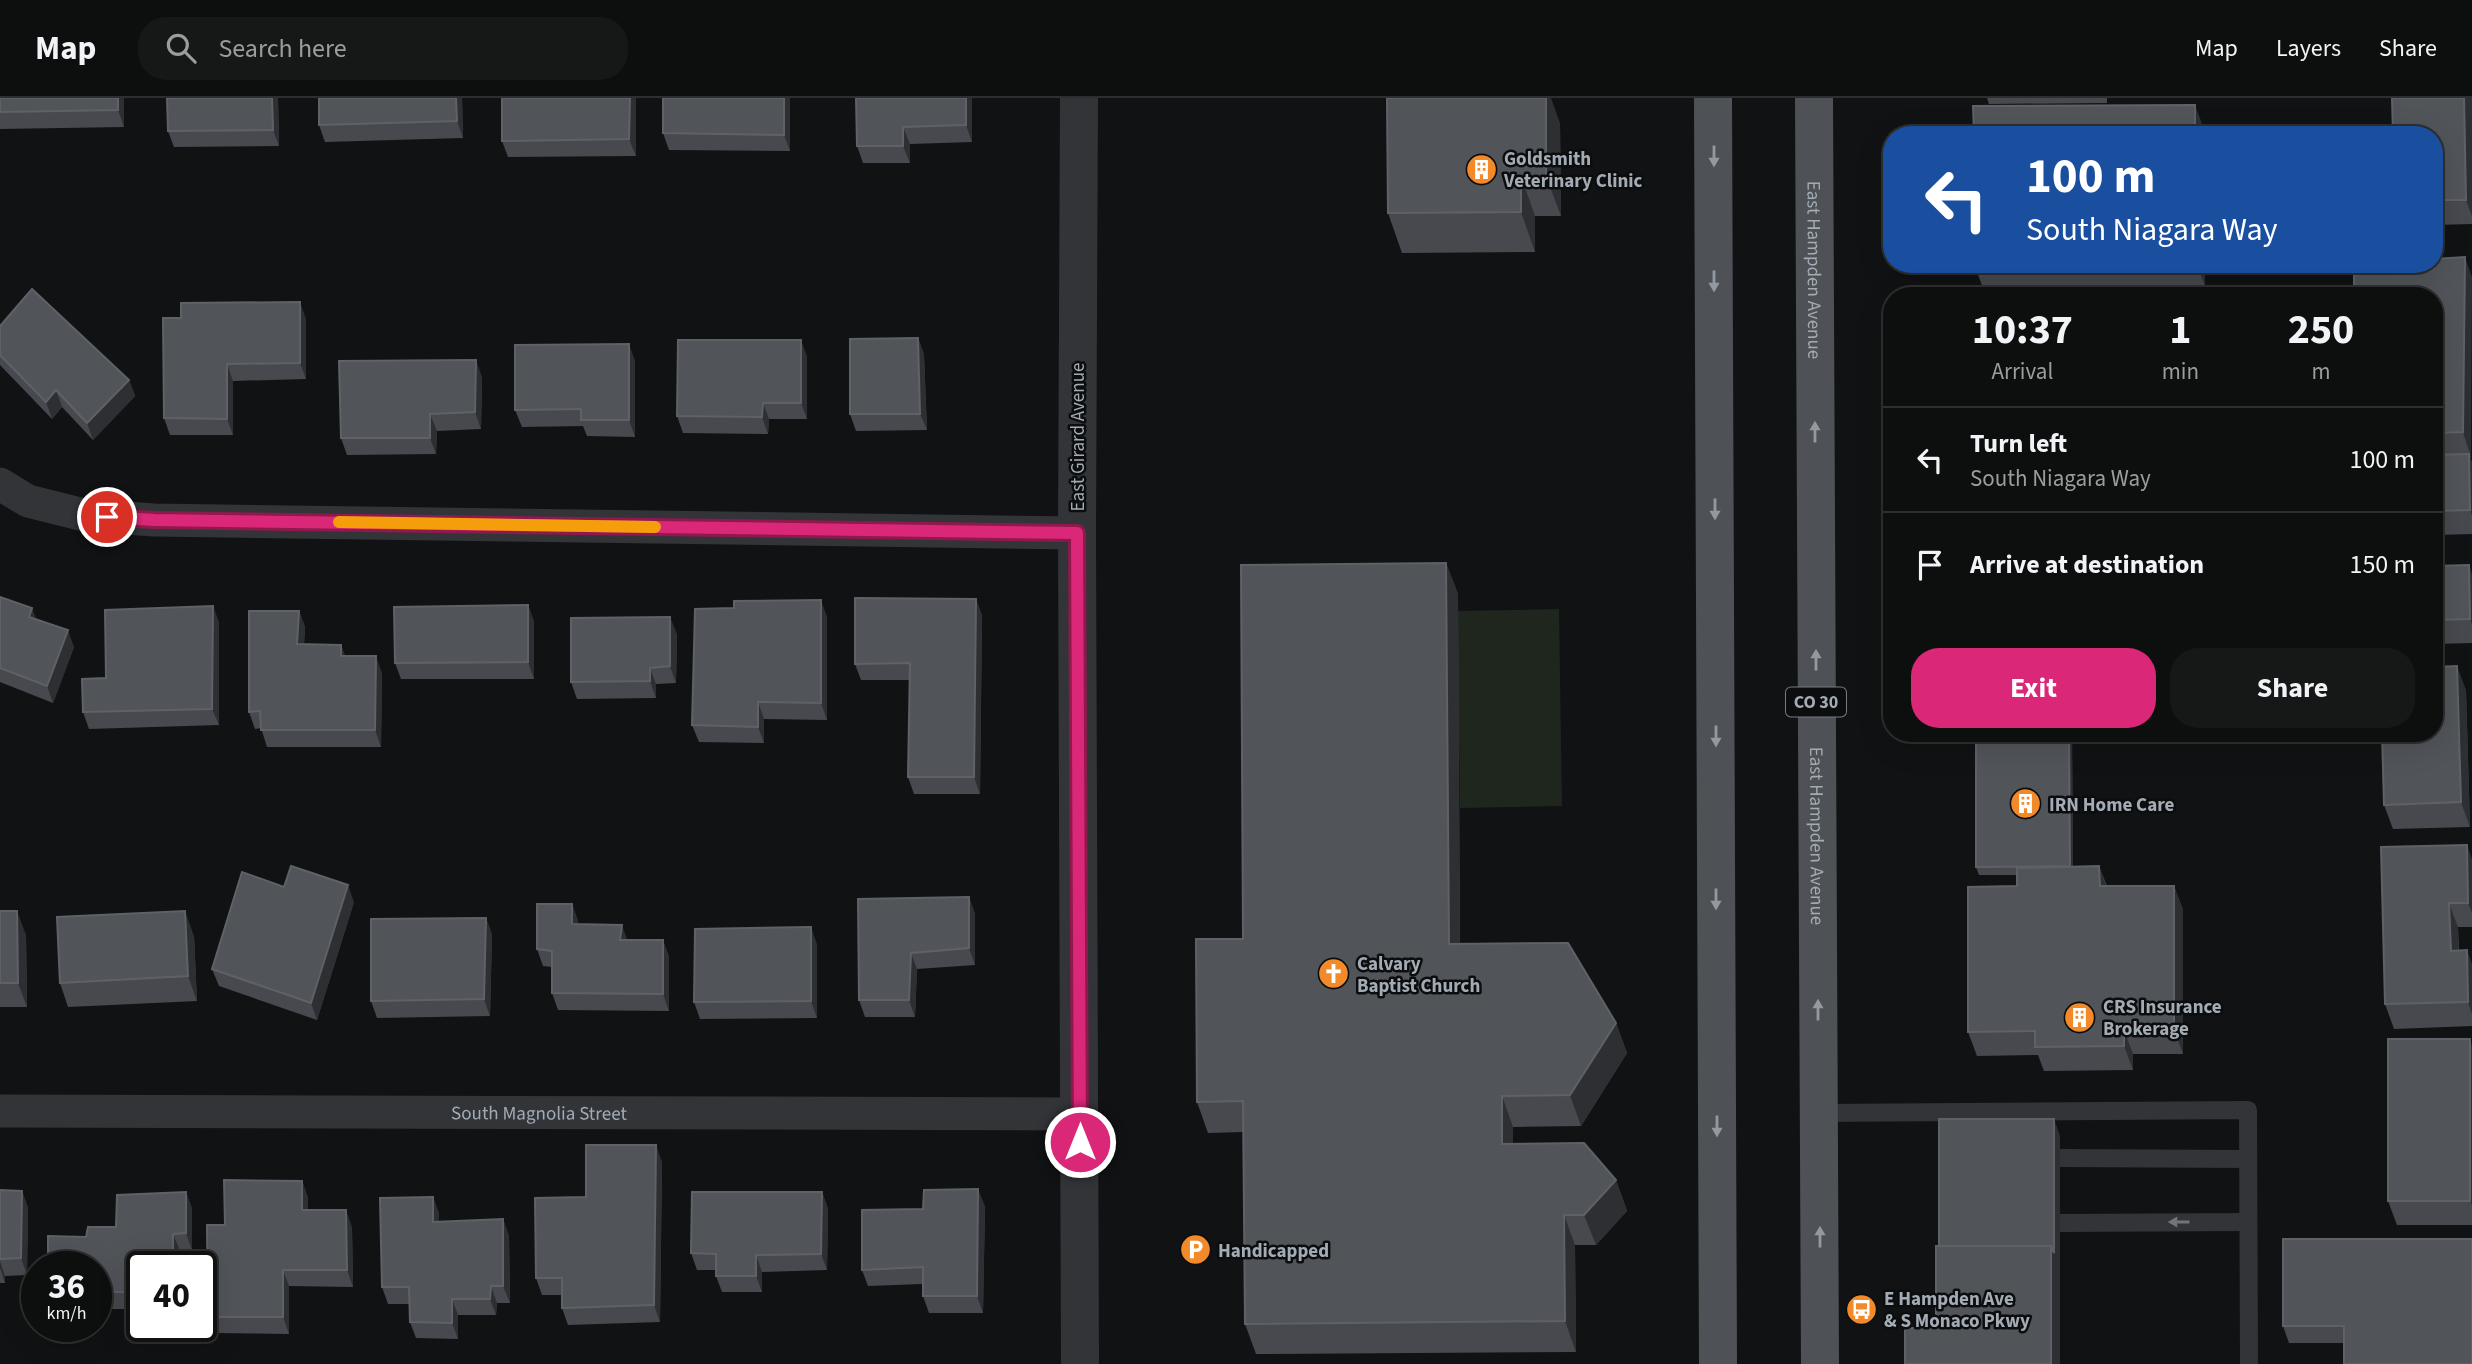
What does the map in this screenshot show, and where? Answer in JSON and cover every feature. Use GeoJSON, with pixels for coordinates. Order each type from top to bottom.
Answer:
{"type":"FeatureCollection","features":[{"type":"Feature","properties":{"kind":"main road"},"geometry":{"type":"LineString","coordinates":[[1713,98],[1718,1364]]}},
{"type":"Feature","properties":{"kind":"main road","name":"East Hampden Avenue"},"geometry":{"type":"LineString","coordinates":[[1814,98],[1820,1364]]}},
{"type":"Feature","properties":{"kind":"street","name":"East Girard Avenue"},"geometry":{"type":"LineString","coordinates":[[1079,98],[1077,533],[1080,1364]]}},
{"type":"Feature","properties":{"kind":"street"},"geometry":{"type":"LineString","coordinates":[[0,484],[28,501],[84,515],[154,520],[1077,533]]}},
{"type":"Feature","properties":{"kind":"street","name":"South Magnolia Street"},"geometry":{"type":"LineString","coordinates":[[0,1111],[1079,1114]]}},
{"type":"Feature","properties":{"kind":"lane"},"geometry":{"type":"LineString","coordinates":[[1819,1113],[2020,1118],[2248,1110],[2249,1364]]}},
{"type":"Feature","properties":{"kind":"lane"},"geometry":{"type":"LineString","coordinates":[[2060,1158],[2248,1159]]}},
{"type":"Feature","properties":{"kind":"lane"},"geometry":{"type":"LineString","coordinates":[[2060,1223],[2248,1222]]}},
{"type":"Feature","properties":{"kind":"shaded area"},"geometry":{"type":"Polygon","coordinates":[[[1559,609],[1562,806],[1460,808],[1457,611],[1559,609]]]}},
{"type":"Feature","properties":{"kind":"building"},"geometry":{"type":"Polygon","coordinates":[[[0,98],[118,98],[118,110],[0,112],[0,98]]]}},
{"type":"Feature","properties":{"kind":"building"},"geometry":{"type":"Polygon","coordinates":[[[167,98],[272,98],[273,130],[168,131],[167,98]]]}},
{"type":"Feature","properties":{"kind":"building"},"geometry":{"type":"Polygon","coordinates":[[[319,98],[456,98],[457,121],[319,125],[319,98]]]}},
{"type":"Feature","properties":{"kind":"building"},"geometry":{"type":"Polygon","coordinates":[[[502,98],[630,98],[629,139],[502,141],[502,98]]]}},
{"type":"Feature","properties":{"kind":"building"},"geometry":{"type":"Polygon","coordinates":[[[663,98],[784,98],[784,135],[663,133],[663,98]]]}},
{"type":"Feature","properties":{"kind":"building"},"geometry":{"type":"Polygon","coordinates":[[[856,98],[966,98],[966,125],[903,127],[903,146],[857,146],[856,98]]]}},
{"type":"Feature","properties":{"kind":"building","name":"Goldsmith Veterinary Clinic"},"geometry":{"type":"Polygon","coordinates":[[[1387,98],[1546,98],[1546,176],[1521,176],[1521,212],[1388,213],[1387,98]]]}},
{"type":"Feature","properties":{"kind":"building"},"geometry":{"type":"Polygon","coordinates":[[[2392,98],[2464,98],[2466,200],[2443,200],[2443,126],[2393,126],[2392,98]]]}},
{"type":"Feature","properties":{"kind":"building"},"geometry":{"type":"Polygon","coordinates":[[[2195,105],[2195,126],[1974,126],[1973,106],[2195,105]]]}},
{"type":"Feature","properties":{"kind":"building"},"geometry":{"type":"Polygon","coordinates":[[[2465,257],[2463,432],[2443,433],[2443,287],[2354,287],[2354,273],[2443,273],[2443,258],[2465,257]]]}},
{"type":"Feature","properties":{"kind":"building"},"geometry":{"type":"Polygon","coordinates":[[[32,289],[129,380],[87,423],[56,390],[46,402],[0,355],[0,326],[32,289]]]}},
{"type":"Feature","properties":{"kind":"building"},"geometry":{"type":"Polygon","coordinates":[[[300,302],[300,363],[227,364],[227,419],[164,418],[163,318],[181,318],[181,303],[300,302]]]}},
{"type":"Feature","properties":{"kind":"building"},"geometry":{"type":"Polygon","coordinates":[[[918,338],[920,414],[850,414],[850,339],[918,338]]]}},
{"type":"Feature","properties":{"kind":"building"},"geometry":{"type":"Polygon","coordinates":[[[678,340],[801,340],[801,403],[763,403],[762,417],[677,416],[678,340]]]}},
{"type":"Feature","properties":{"kind":"building"},"geometry":{"type":"Polygon","coordinates":[[[629,344],[629,420],[581,420],[581,409],[515,410],[515,345],[629,344]]]}},
{"type":"Feature","properties":{"kind":"building"},"geometry":{"type":"Polygon","coordinates":[[[476,360],[475,412],[430,414],[430,438],[341,438],[339,361],[476,360]]]}},
{"type":"Feature","properties":{"kind":"building"},"geometry":{"type":"Polygon","coordinates":[[[2469,454],[2470,510],[2443,511],[2443,455],[2469,454]]]}},
{"type":"Feature","properties":{"kind":"building","name":"Calvary Baptist Church"},"geometry":{"type":"Polygon","coordinates":[[[1446,563],[1449,944],[1568,943],[1616,1023],[1570,1095],[1502,1096],[1502,1144],[1584,1143],[1616,1180],[1584,1215],[1564,1215],[1565,1321],[1245,1324],[1243,1101],[1197,1102],[1196,939],[1243,939],[1241,565],[1446,563]]]}},
{"type":"Feature","properties":{"kind":"building"},"geometry":{"type":"Polygon","coordinates":[[[2469,565],[2470,619],[2443,620],[2443,566],[2469,565]]]}},
{"type":"Feature","properties":{"kind":"building"},"geometry":{"type":"Polygon","coordinates":[[[0,597],[32,608],[29,617],[68,630],[47,686],[0,668],[0,597]]]}},
{"type":"Feature","properties":{"kind":"building"},"geometry":{"type":"Polygon","coordinates":[[[855,598],[976,599],[974,777],[908,777],[910,663],[855,664],[855,598]]]}},
{"type":"Feature","properties":{"kind":"building"},"geometry":{"type":"Polygon","coordinates":[[[821,600],[821,703],[758,702],[758,727],[692,725],[695,609],[734,608],[734,601],[821,600]]]}},
{"type":"Feature","properties":{"kind":"building"},"geometry":{"type":"Polygon","coordinates":[[[528,605],[528,662],[395,663],[394,607],[528,605]]]}},
{"type":"Feature","properties":{"kind":"building"},"geometry":{"type":"Polygon","coordinates":[[[213,606],[212,709],[83,712],[82,679],[106,678],[105,610],[213,606]]]}},
{"type":"Feature","properties":{"kind":"building"},"geometry":{"type":"Polygon","coordinates":[[[249,611],[299,611],[297,644],[341,645],[341,656],[376,656],[375,730],[261,730],[260,711],[249,712],[249,611]]]}},
{"type":"Feature","properties":{"kind":"building"},"geometry":{"type":"Polygon","coordinates":[[[670,617],[670,666],[650,668],[650,681],[571,682],[571,618],[670,617]]]}},
{"type":"Feature","properties":{"kind":"building"},"geometry":{"type":"Polygon","coordinates":[[[2457,666],[2461,802],[2384,805],[2382,742],[2443,742],[2443,667],[2457,666]]]}},
{"type":"Feature","properties":{"kind":"building","name":"IRN Home Care"},"geometry":{"type":"Polygon","coordinates":[[[1976,742],[2069,742],[2070,866],[1976,867],[1976,742]]]}},
{"type":"Feature","properties":{"kind":"building"},"geometry":{"type":"Polygon","coordinates":[[[2467,845],[2468,903],[2449,903],[2451,951],[2467,950],[2468,1002],[2385,1004],[2381,847],[2467,845]]]}},
{"type":"Feature","properties":{"kind":"building"},"geometry":{"type":"Polygon","coordinates":[[[291,866],[348,885],[311,1003],[212,969],[242,872],[284,887],[291,866]]]}},
{"type":"Feature","properties":{"kind":"building","name":"CRS Insurance Brokerage"},"geometry":{"type":"Polygon","coordinates":[[[2099,866],[2100,886],[2174,886],[2174,1030],[2124,1030],[2124,1046],[2035,1047],[2035,1031],[1968,1032],[1968,887],[2017,886],[2017,868],[2099,866]]]}},
{"type":"Feature","properties":{"kind":"building"},"geometry":{"type":"Polygon","coordinates":[[[969,897],[969,948],[911,953],[909,1000],[859,1000],[858,899],[969,897]]]}},
{"type":"Feature","properties":{"kind":"building"},"geometry":{"type":"Polygon","coordinates":[[[537,904],[572,904],[572,924],[622,925],[620,940],[663,940],[663,994],[552,993],[552,951],[537,949],[537,904]]]}},
{"type":"Feature","properties":{"kind":"building"},"geometry":{"type":"Polygon","coordinates":[[[0,911],[17,911],[18,983],[0,983],[0,911]]]}},
{"type":"Feature","properties":{"kind":"building"},"geometry":{"type":"Polygon","coordinates":[[[185,911],[188,976],[60,983],[57,917],[185,911]]]}},
{"type":"Feature","properties":{"kind":"building"},"geometry":{"type":"Polygon","coordinates":[[[486,918],[484,999],[371,1001],[371,919],[486,918]]]}},
{"type":"Feature","properties":{"kind":"building"},"geometry":{"type":"Polygon","coordinates":[[[811,927],[811,1001],[694,1002],[695,929],[811,927]]]}},
{"type":"Feature","properties":{"kind":"building"},"geometry":{"type":"Polygon","coordinates":[[[2388,1039],[2470,1039],[2470,1201],[2388,1201],[2388,1039]]]}},
{"type":"Feature","properties":{"kind":"building"},"geometry":{"type":"Polygon","coordinates":[[[1939,1119],[2054,1119],[2054,1253],[2051,1246],[1939,1246],[1939,1119]]]}},
{"type":"Feature","properties":{"kind":"building"},"geometry":{"type":"Polygon","coordinates":[[[586,1145],[656,1145],[654,1305],[562,1308],[562,1278],[536,1278],[535,1198],[586,1197],[586,1145]]]}},
{"type":"Feature","properties":{"kind":"building"},"geometry":{"type":"Polygon","coordinates":[[[224,1180],[302,1181],[302,1210],[346,1210],[347,1270],[283,1270],[283,1317],[217,1317],[217,1251],[207,1251],[207,1225],[225,1225],[224,1180]]]}},
{"type":"Feature","properties":{"kind":"building"},"geometry":{"type":"Polygon","coordinates":[[[978,1189],[977,1296],[923,1296],[923,1267],[862,1270],[862,1210],[923,1209],[924,1190],[978,1189]]]}},
{"type":"Feature","properties":{"kind":"building"},"geometry":{"type":"Polygon","coordinates":[[[0,1190],[22,1191],[21,1258],[0,1259],[0,1190]]]}},
{"type":"Feature","properties":{"kind":"building"},"geometry":{"type":"Polygon","coordinates":[[[186,1192],[186,1233],[173,1234],[173,1251],[126,1251],[126,1292],[112,1292],[112,1251],[48,1251],[48,1236],[86,1237],[88,1227],[116,1227],[117,1195],[186,1192]]]}},
{"type":"Feature","properties":{"kind":"building"},"geometry":{"type":"Polygon","coordinates":[[[692,1192],[822,1192],[821,1254],[756,1255],[756,1276],[716,1276],[716,1254],[691,1253],[692,1192]]]}},
{"type":"Feature","properties":{"kind":"building"},"geometry":{"type":"Polygon","coordinates":[[[433,1197],[433,1222],[503,1219],[503,1286],[491,1286],[490,1299],[452,1299],[452,1323],[410,1322],[409,1287],[382,1287],[380,1198],[433,1197]]]}},
{"type":"Feature","properties":{"kind":"building"},"geometry":{"type":"Polygon","coordinates":[[[2283,1239],[2472,1239],[2472,1364],[2344,1364],[2344,1326],[2283,1326],[2283,1239]]]}},
{"type":"Feature","properties":{"kind":"building"},"geometry":{"type":"Polygon","coordinates":[[[1936,1246],[2051,1246],[2051,1364],[1905,1364],[1905,1328],[1936,1328],[1936,1246]]]}},
{"type":"Feature","properties":{"kind":"slow traffic"},"geometry":{"type":"LineString","coordinates":[[339,522],[655,527]]}},
{"type":"Feature","properties":{"kind":"place","name":"Goldsmith Veterinary Clinic"},"geometry":{"type":"Point","coordinates":[1481,169]}},
{"type":"Feature","properties":{"kind":"place","name":"IRN Home Care"},"geometry":{"type":"Point","coordinates":[2026,804]}},
{"type":"Feature","properties":{"kind":"place","name":"Calvary Baptist Church"},"geometry":{"type":"Point","coordinates":[1334,974]}},
{"type":"Feature","properties":{"kind":"place","name":"CRS Insurance Brokerage"},"geometry":{"type":"Point","coordinates":[2080,1017]}},
{"type":"Feature","properties":{"kind":"place","name":"Handicapped"},"geometry":{"type":"Point","coordinates":[1195,1250]}},
{"type":"Feature","properties":{"kind":"place","name":"E Hampden Ave & S Monaco Pkwy"},"geometry":{"type":"Point","coordinates":[1861,1309]}},
{"type":"Feature","properties":{"kind":"route"},"geometry":{"type":"LineString","coordinates":[[107,517],[154,520],[1077,533],[1080,1142]]}}]}
